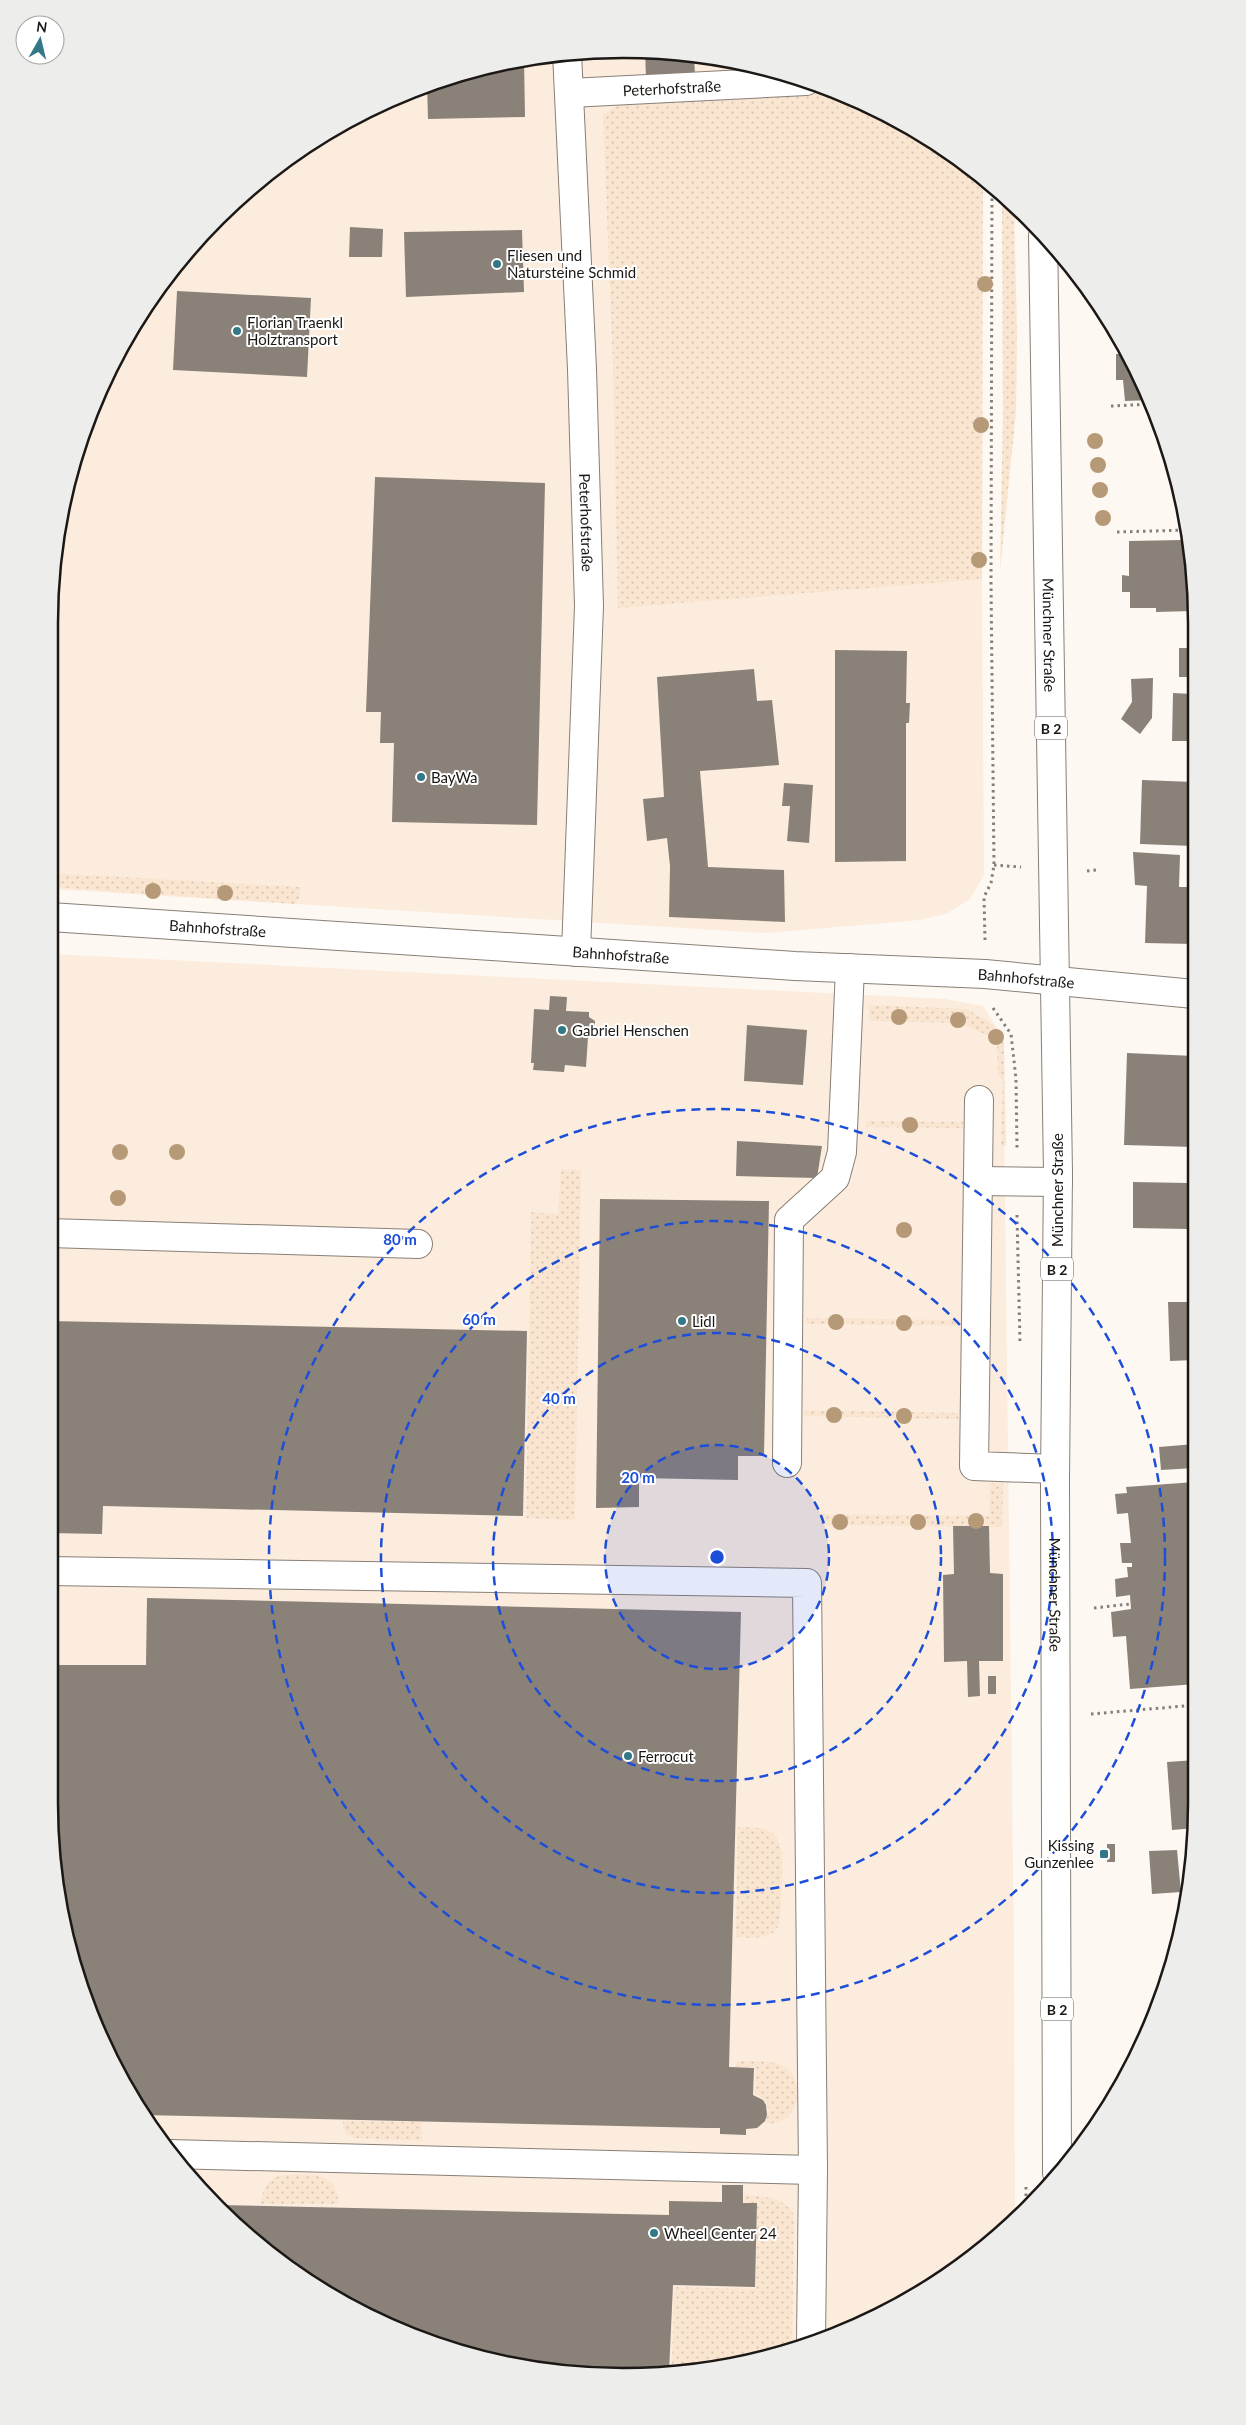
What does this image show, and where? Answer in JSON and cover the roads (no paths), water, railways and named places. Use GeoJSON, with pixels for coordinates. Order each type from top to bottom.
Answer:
{"type":"FeatureCollection","features":[{"type":"Feature","properties":{"kind":"street","name":"Peterhofstraße"},"geometry":{"type":"LineString","coordinates":[[568,60],[582,369],[589,606],[576,952]]}},
{"type":"Feature","properties":{"kind":"street","name":"Peterhofstraße"},"geometry":{"type":"LineString","coordinates":[[570,93],[786,82]]}},
{"type":"Feature","properties":{"kind":"street","name":"Münchner Straße"},"geometry":{"type":"LineString","coordinates":[[1044,246],[1058,1182],[1055,1469],[1058,2163]]}},
{"type":"Feature","properties":{"kind":"street","name":"Bahnhofstraße"},"geometry":{"type":"LineString","coordinates":[[58,918],[576,952],[985,974],[1188,993]]}},
{"type":"Feature","properties":{"kind":"street"},"geometry":{"type":"LineString","coordinates":[[786,1463],[789,1220],[835,1178],[842,1152],[850,968]]}},
{"type":"Feature","properties":{"kind":"street"},"geometry":{"type":"LineString","coordinates":[[979,1100],[974,1466],[1055,1469]]}},
{"type":"Feature","properties":{"kind":"street"},"geometry":{"type":"LineString","coordinates":[[978,1181],[1058,1182]]}},
{"type":"Feature","properties":{"kind":"street"},"geometry":{"type":"LineString","coordinates":[[58,1233],[418,1244]]}},
{"type":"Feature","properties":{"kind":"street"},"geometry":{"type":"LineString","coordinates":[[58,1571],[807,1582],[813,2170],[811,2335]]}},
{"type":"Feature","properties":{"kind":"street"},"geometry":{"type":"LineString","coordinates":[[181,2154],[813,2170]]}},
{"type":"Feature","properties":{"kind":"place","name":"Fliesen und Natursteine Schmid"},"geometry":{"type":"Point","coordinates":[497,264]}},
{"type":"Feature","properties":{"kind":"place","name":"Florian Traenkl Holztransport"},"geometry":{"type":"Point","coordinates":[237,331]}},
{"type":"Feature","properties":{"kind":"place","name":"BayWa"},"geometry":{"type":"Point","coordinates":[421,777]}},
{"type":"Feature","properties":{"kind":"place","name":"Gabriel Henschen"},"geometry":{"type":"Point","coordinates":[562,1030]}},
{"type":"Feature","properties":{"kind":"place","name":"Lidl"},"geometry":{"type":"Point","coordinates":[682,1321]}},
{"type":"Feature","properties":{"kind":"place","name":"Ferrocut"},"geometry":{"type":"Point","coordinates":[628,1756]}},
{"type":"Feature","properties":{"kind":"place","name":"Kissing Gunzenlee"},"geometry":{"type":"Point","coordinates":[1104,1854]}},
{"type":"Feature","properties":{"kind":"place","name":"Wheel Center 24"},"geometry":{"type":"Point","coordinates":[654,2233]}}]}
